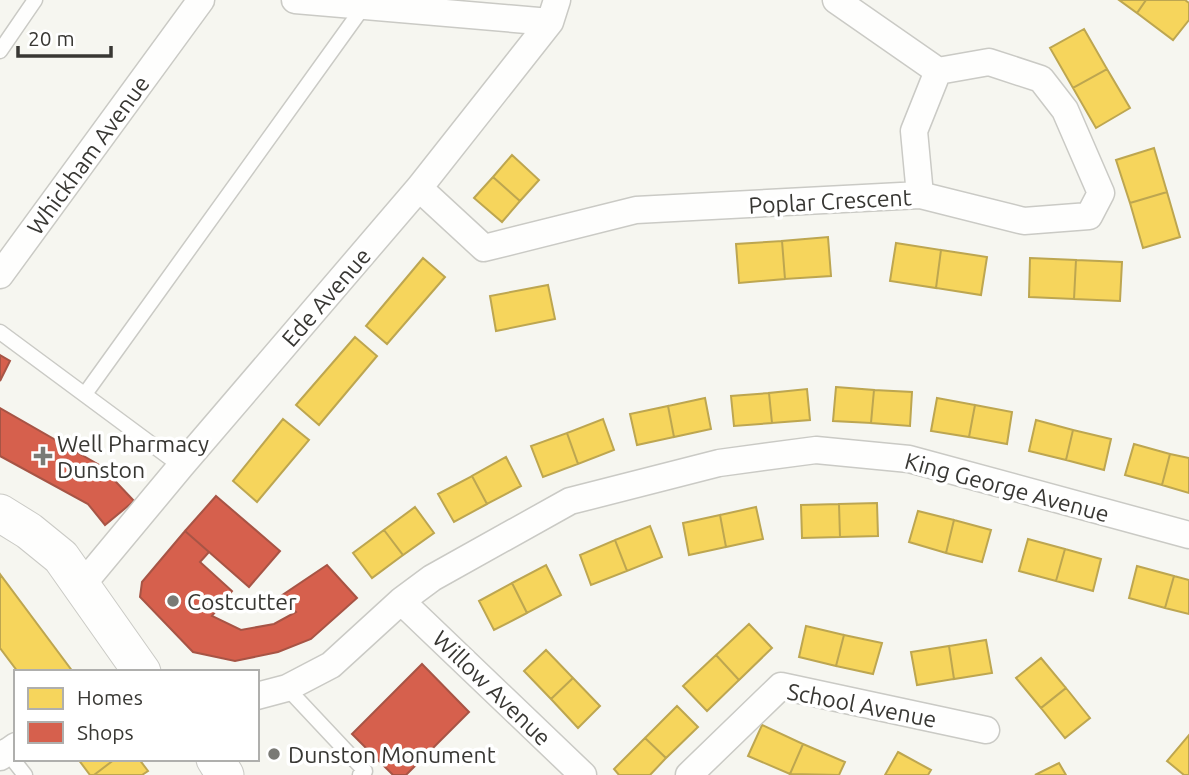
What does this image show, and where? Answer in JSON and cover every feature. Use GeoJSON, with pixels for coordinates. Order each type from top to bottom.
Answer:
{"type":"FeatureCollection","features":[{"type":"Feature","properties":{"kind":"street","name":"Whickham Avenue"},"geometry":{"type":"LineString","coordinates":[[0,275],[201,0]]}},
{"type":"Feature","properties":{"kind":"street"},"geometry":{"type":"LineString","coordinates":[[295,0],[364,6],[553,11]]}},
{"type":"Feature","properties":{"kind":"street"},"geometry":{"type":"LineString","coordinates":[[836,0],[938,71],[914,131],[920,195]]}},
{"type":"Feature","properties":{"kind":"street","name":"Ede Avenue"},"geometry":{"type":"LineString","coordinates":[[82,585],[419,188],[553,11]]}},
{"type":"Feature","properties":{"kind":"street","name":"Poplar Crescent"},"geometry":{"type":"LineString","coordinates":[[419,188],[484,248],[636,210],[920,195],[1024,221],[1089,216],[1101,193],[1065,110],[1041,79],[989,62],[938,71]]}},
{"type":"Feature","properties":{"kind":"street","name":"King George Avenue"},"geometry":{"type":"LineString","coordinates":[[259,695],[287,688],[331,665],[401,601],[432,578],[570,501],[719,463],[816,450],[909,459],[1189,535]]}},
{"type":"Feature","properties":{"kind":"street"},"geometry":{"type":"LineString","coordinates":[[0,513],[29,531],[61,557],[137,670]]}},
{"type":"Feature","properties":{"kind":"street","name":"Willow Avenue"},"geometry":{"type":"LineString","coordinates":[[401,601],[583,775]]}},
{"type":"Feature","properties":{"kind":"street","name":"School Avenue"},"geometry":{"type":"LineString","coordinates":[[689,775],[781,686],[986,730]]}},
{"type":"Feature","properties":{"kind":"lane"},"geometry":{"type":"LineString","coordinates":[[0,51],[35,0]]}},
{"type":"Feature","properties":{"kind":"lane"},"geometry":{"type":"LineString","coordinates":[[85,394],[364,6]]}},
{"type":"Feature","properties":{"kind":"lane"},"geometry":{"type":"LineString","coordinates":[[0,332],[181,466]]}},
{"type":"Feature","properties":{"kind":"lane"},"geometry":{"type":"LineString","coordinates":[[287,688],[365,771],[360,775]]}},
{"type":"Feature","properties":{"kind":"lane"},"geometry":{"type":"LineString","coordinates":[[14,761],[25,775]]}},
{"type":"Feature","properties":{"kind":"building: Homes"},"geometry":{"type":"Polygon","coordinates":[[[1119,0],[1146,0],[1137,13],[1119,0]]]}},
{"type":"Feature","properties":{"kind":"building: Homes"},"geometry":{"type":"Polygon","coordinates":[[[1146,0],[1185,0],[1189,3],[1189,20],[1173,40],[1137,13],[1146,0]]]}},
{"type":"Feature","properties":{"kind":"building: Homes"},"geometry":{"type":"Polygon","coordinates":[[[1084,29],[1107,69],[1073,88],[1050,48],[1084,29]]]}},
{"type":"Feature","properties":{"kind":"building: Homes"},"geometry":{"type":"Polygon","coordinates":[[[1107,69],[1130,108],[1096,128],[1073,88],[1107,69]]]}},
{"type":"Feature","properties":{"kind":"building: Homes"},"geometry":{"type":"Polygon","coordinates":[[[1154,148],[1167,192],[1130,203],[1116,160],[1154,148]]]}},
{"type":"Feature","properties":{"kind":"building: Homes"},"geometry":{"type":"Polygon","coordinates":[[[512,155],[539,180],[520,201],[493,177],[512,155]]]}},
{"type":"Feature","properties":{"kind":"building: Homes"},"geometry":{"type":"Polygon","coordinates":[[[493,177],[520,201],[502,222],[474,198],[493,177]]]}},
{"type":"Feature","properties":{"kind":"building: Homes"},"geometry":{"type":"Polygon","coordinates":[[[1167,192],[1180,237],[1143,248],[1130,203],[1167,192]]]}},
{"type":"Feature","properties":{"kind":"building: Homes"},"geometry":{"type":"Polygon","coordinates":[[[828,237],[831,276],[785,279],[782,241],[828,237]]]}},
{"type":"Feature","properties":{"kind":"building: Homes"},"geometry":{"type":"Polygon","coordinates":[[[782,241],[785,279],[739,283],[736,244],[782,241]]]}},
{"type":"Feature","properties":{"kind":"building: Homes"},"geometry":{"type":"Polygon","coordinates":[[[896,243],[941,250],[936,288],[890,281],[896,243]]]}},
{"type":"Feature","properties":{"kind":"building: Homes"},"geometry":{"type":"Polygon","coordinates":[[[941,250],[987,257],[981,295],[936,288],[941,250]]]}},
{"type":"Feature","properties":{"kind":"building: Homes"},"geometry":{"type":"Polygon","coordinates":[[[423,258],[445,277],[387,344],[366,326],[423,258]]]}},
{"type":"Feature","properties":{"kind":"building: Homes"},"geometry":{"type":"Polygon","coordinates":[[[1030,258],[1076,260],[1074,299],[1029,297],[1030,258]]]}},
{"type":"Feature","properties":{"kind":"building: Homes"},"geometry":{"type":"Polygon","coordinates":[[[1076,260],[1122,262],[1120,301],[1074,299],[1076,260]]]}},
{"type":"Feature","properties":{"kind":"building: Homes"},"geometry":{"type":"Polygon","coordinates":[[[548,285],[555,319],[496,331],[490,296],[548,285]]]}},
{"type":"Feature","properties":{"kind":"building: Homes"},"geometry":{"type":"Polygon","coordinates":[[[355,337],[377,356],[319,425],[296,405],[355,337]]]}},
{"type":"Feature","properties":{"kind":"building: Homes"},"geometry":{"type":"Polygon","coordinates":[[[836,387],[874,390],[871,423],[833,421],[836,387]]]}},
{"type":"Feature","properties":{"kind":"building: Homes"},"geometry":{"type":"Polygon","coordinates":[[[807,389],[810,420],[772,423],[769,393],[807,389]]]}},
{"type":"Feature","properties":{"kind":"building: Homes"},"geometry":{"type":"Polygon","coordinates":[[[874,390],[912,392],[910,426],[871,423],[874,390]]]}},
{"type":"Feature","properties":{"kind":"building: Homes"},"geometry":{"type":"Polygon","coordinates":[[[769,393],[772,423],[734,426],[731,396],[769,393]]]}},
{"type":"Feature","properties":{"kind":"building: Homes"},"geometry":{"type":"Polygon","coordinates":[[[705,398],[711,429],[674,437],[668,406],[705,398]]]}},
{"type":"Feature","properties":{"kind":"building: Homes"},"geometry":{"type":"Polygon","coordinates":[[[937,398],[975,405],[969,437],[931,431],[937,398]]]}},
{"type":"Feature","properties":{"kind":"building: Homes"},"geometry":{"type":"Polygon","coordinates":[[[975,405],[1012,412],[1007,444],[969,437],[975,405]]]}},
{"type":"Feature","properties":{"kind":"building: Homes"},"geometry":{"type":"Polygon","coordinates":[[[668,406],[674,437],[637,445],[630,414],[668,406]]]}},
{"type":"Feature","properties":{"kind":"building: Homes"},"geometry":{"type":"Polygon","coordinates":[[[283,419],[309,440],[257,502],[233,481],[283,419]]]}},
{"type":"Feature","properties":{"kind":"building: Homes"},"geometry":{"type":"Polygon","coordinates":[[[603,419],[614,450],[578,464],[567,433],[603,419]]]}},
{"type":"Feature","properties":{"kind":"building: Homes"},"geometry":{"type":"Polygon","coordinates":[[[1036,420],[1073,430],[1066,460],[1029,451],[1036,420]]]}},
{"type":"Feature","properties":{"kind":"building: Homes"},"geometry":{"type":"Polygon","coordinates":[[[1073,430],[1111,439],[1104,470],[1066,460],[1073,430]]]}},
{"type":"Feature","properties":{"kind":"building: Homes"},"geometry":{"type":"Polygon","coordinates":[[[567,433],[578,464],[543,477],[531,446],[567,433]]]}},
{"type":"Feature","properties":{"kind":"building: Homes"},"geometry":{"type":"Polygon","coordinates":[[[1134,444],[1170,454],[1162,485],[1125,475],[1134,444]]]}},
{"type":"Feature","properties":{"kind":"building: Homes"},"geometry":{"type":"Polygon","coordinates":[[[1170,454],[1189,458],[1189,493],[1162,485],[1170,454]]]}},
{"type":"Feature","properties":{"kind":"building: Homes"},"geometry":{"type":"Polygon","coordinates":[[[506,457],[521,486],[487,504],[472,476],[506,457]]]}},
{"type":"Feature","properties":{"kind":"building: Homes"},"geometry":{"type":"Polygon","coordinates":[[[472,476],[487,504],[454,522],[438,494],[472,476]]]}},
{"type":"Feature","properties":{"kind":"building: Homes"},"geometry":{"type":"Polygon","coordinates":[[[877,503],[878,536],[840,537],[839,504],[877,503]]]}},
{"type":"Feature","properties":{"kind":"building: Homes"},"geometry":{"type":"Polygon","coordinates":[[[839,504],[840,537],[802,538],[801,505],[839,504]]]}},
{"type":"Feature","properties":{"kind":"building: Homes"},"geometry":{"type":"Polygon","coordinates":[[[415,507],[434,533],[403,555],[384,530],[415,507]]]}},
{"type":"Feature","properties":{"kind":"building: Homes"},"geometry":{"type":"Polygon","coordinates":[[[756,507],[763,539],[726,547],[720,515],[756,507]]]}},
{"type":"Feature","properties":{"kind":"building: Homes"},"geometry":{"type":"Polygon","coordinates":[[[918,511],[954,520],[946,553],[909,542],[918,511]]]}},
{"type":"Feature","properties":{"kind":"building: Homes"},"geometry":{"type":"Polygon","coordinates":[[[720,515],[726,547],[689,555],[683,523],[720,515]]]}},
{"type":"Feature","properties":{"kind":"building: Homes"},"geometry":{"type":"Polygon","coordinates":[[[954,520],[991,530],[982,562],[946,553],[954,520]]]}},
{"type":"Feature","properties":{"kind":"building: Homes"},"geometry":{"type":"Polygon","coordinates":[[[650,526],[662,557],[627,571],[615,540],[650,526]]]}},
{"type":"Feature","properties":{"kind":"building: Homes"},"geometry":{"type":"Polygon","coordinates":[[[384,530],[403,555],[372,578],[353,553],[384,530]]]}},
{"type":"Feature","properties":{"kind":"building: Homes"},"geometry":{"type":"Polygon","coordinates":[[[1028,539],[1065,549],[1056,581],[1019,571],[1028,539]]]}},
{"type":"Feature","properties":{"kind":"building: Homes"},"geometry":{"type":"Polygon","coordinates":[[[615,540],[627,571],[591,585],[580,555],[615,540]]]}},
{"type":"Feature","properties":{"kind":"building: Homes"},"geometry":{"type":"Polygon","coordinates":[[[1065,549],[1101,559],[1093,591],[1056,581],[1065,549]]]}},
{"type":"Feature","properties":{"kind":"building: Homes"},"geometry":{"type":"Polygon","coordinates":[[[546,565],[561,595],[527,613],[512,583],[546,565]]]}},
{"type":"Feature","properties":{"kind":"building: Homes"},"geometry":{"type":"Polygon","coordinates":[[[1137,566],[1174,576],[1165,608],[1129,598],[1137,566]]]}},
{"type":"Feature","properties":{"kind":"building: Homes"},"geometry":{"type":"Polygon","coordinates":[[[0,574],[72,670],[16,670],[0,648],[0,574]]]}},
{"type":"Feature","properties":{"kind":"building: Homes"},"geometry":{"type":"Polygon","coordinates":[[[1174,576],[1189,580],[1189,614],[1165,608],[1174,576]]]}},
{"type":"Feature","properties":{"kind":"building: Homes"},"geometry":{"type":"Polygon","coordinates":[[[512,583],[527,613],[494,630],[479,601],[512,583]]]}},
{"type":"Feature","properties":{"kind":"building: Homes"},"geometry":{"type":"Polygon","coordinates":[[[749,624],[772,648],[739,680],[716,655],[749,624]]]}},
{"type":"Feature","properties":{"kind":"building: Homes"},"geometry":{"type":"Polygon","coordinates":[[[806,626],[844,635],[836,666],[799,657],[806,626]]]}},
{"type":"Feature","properties":{"kind":"building: Homes"},"geometry":{"type":"Polygon","coordinates":[[[844,635],[882,643],[873,674],[836,666],[844,635]]]}},
{"type":"Feature","properties":{"kind":"building: Homes"},"geometry":{"type":"Polygon","coordinates":[[[986,640],[992,673],[954,679],[949,646],[986,640]]]}},
{"type":"Feature","properties":{"kind":"building: Homes"},"geometry":{"type":"Polygon","coordinates":[[[949,646],[954,679],[917,685],[911,652],[949,646]]]}},
{"type":"Feature","properties":{"kind":"building: Homes"},"geometry":{"type":"Polygon","coordinates":[[[546,650],[573,678],[551,699],[524,671],[546,650]]]}},
{"type":"Feature","properties":{"kind":"building: Homes"},"geometry":{"type":"Polygon","coordinates":[[[716,655],[739,680],[707,711],[683,686],[716,655]]]}},
{"type":"Feature","properties":{"kind":"building: Homes"},"geometry":{"type":"Polygon","coordinates":[[[1041,658],[1066,688],[1041,708],[1016,678],[1041,658]]]}},
{"type":"Feature","properties":{"kind":"building: Homes"},"geometry":{"type":"Polygon","coordinates":[[[573,678],[600,706],[578,728],[551,699],[573,678]]]}},
{"type":"Feature","properties":{"kind":"building: Homes"},"geometry":{"type":"Polygon","coordinates":[[[1066,688],[1090,718],[1065,738],[1041,708],[1066,688]]]}},
{"type":"Feature","properties":{"kind":"building: Homes"},"geometry":{"type":"Polygon","coordinates":[[[677,706],[698,727],[666,758],[645,738],[677,706]]]}},
{"type":"Feature","properties":{"kind":"building: Homes"},"geometry":{"type":"Polygon","coordinates":[[[762,725],[803,744],[790,774],[748,756],[762,725]]]}},
{"type":"Feature","properties":{"kind":"building: Homes"},"geometry":{"type":"Polygon","coordinates":[[[1189,735],[1189,775],[1184,775],[1167,761],[1189,735]]]}},
{"type":"Feature","properties":{"kind":"building: Homes"},"geometry":{"type":"Polygon","coordinates":[[[645,738],[666,758],[650,775],[619,775],[614,769],[645,738]]]}},
{"type":"Feature","properties":{"kind":"building: Homes"},"geometry":{"type":"Polygon","coordinates":[[[803,744],[845,762],[839,775],[790,774],[803,744]]]}},
{"type":"Feature","properties":{"kind":"building: Homes"},"geometry":{"type":"Polygon","coordinates":[[[898,752],[931,770],[928,775],[885,775],[898,752]]]}},
{"type":"Feature","properties":{"kind":"building: Homes"},"geometry":{"type":"Polygon","coordinates":[[[80,761],[112,761],[94,775],[90,775],[80,761]]]}},
{"type":"Feature","properties":{"kind":"building: Homes"},"geometry":{"type":"Polygon","coordinates":[[[112,761],[140,761],[148,771],[142,775],[94,775],[112,761]]]}},
{"type":"Feature","properties":{"kind":"building: Homes"},"geometry":{"type":"Polygon","coordinates":[[[1059,763],[1066,775],[1035,775],[1059,763]]]}},
{"type":"Feature","properties":{"kind":"building: Shops"},"geometry":{"type":"Polygon","coordinates":[[[0,355],[10,361],[0,381],[0,355]]]}},
{"type":"Feature","properties":{"kind":"building: Shops"},"geometry":{"type":"Polygon","coordinates":[[[0,408],[101,466],[134,501],[105,525],[88,504],[0,456],[0,408]]]}},
{"type":"Feature","properties":{"kind":"building: Shops"},"geometry":{"type":"Polygon","coordinates":[[[216,496],[280,551],[249,587],[185,531],[216,496]]]}},
{"type":"Feature","properties":{"kind":"building: Shops"},"geometry":{"type":"Polygon","coordinates":[[[185,531],[209,552],[200,562],[232,591],[212,616],[241,630],[274,624],[296,612],[281,596],[327,565],[357,598],[311,639],[278,652],[235,661],[193,652],[140,597],[142,582],[185,531]]]}},
{"type":"Feature","properties":{"kind":"building: Shops"},"geometry":{"type":"Polygon","coordinates":[[[422,664],[469,712],[406,775],[393,775],[352,734],[422,664]]]}},
{"type":"Feature","properties":{"kind":"place","name":"Well Pharmacy Dunston"},"geometry":{"type":"Point","coordinates":[43,456]}},
{"type":"Feature","properties":{"kind":"place","name":"Costcutter"},"geometry":{"type":"Point","coordinates":[173,601]}},
{"type":"Feature","properties":{"kind":"place","name":"Dunston Monument"},"geometry":{"type":"Point","coordinates":[274,754]}}]}
